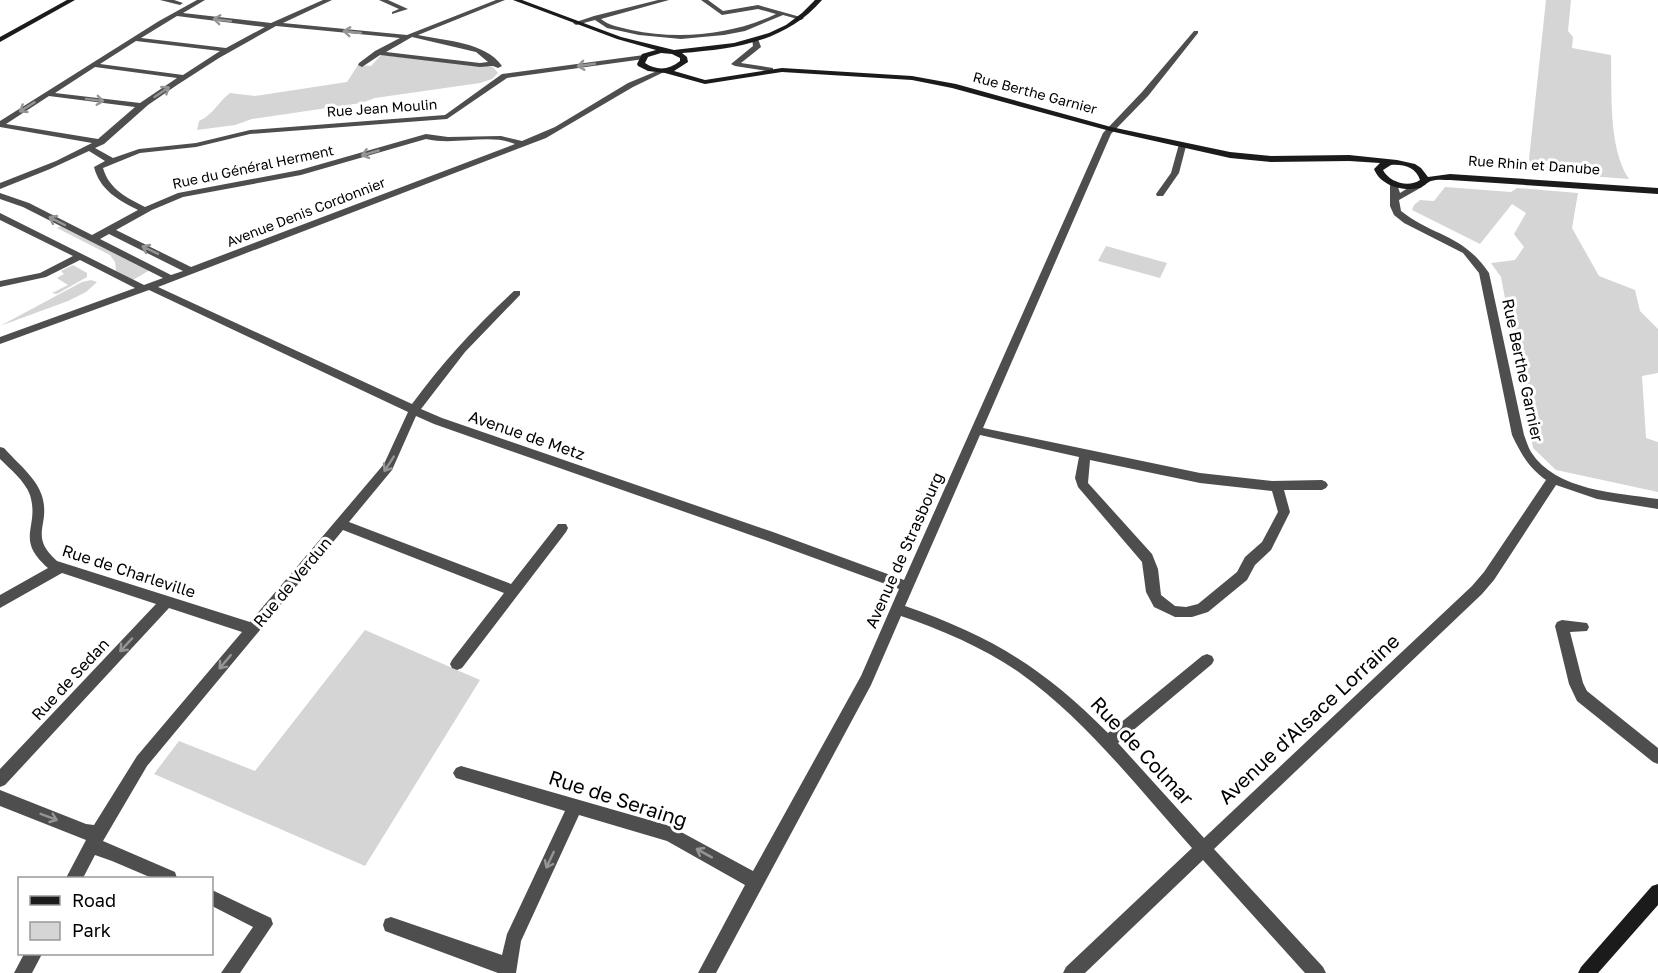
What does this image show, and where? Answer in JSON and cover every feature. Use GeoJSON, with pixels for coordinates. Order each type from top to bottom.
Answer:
{"type":"FeatureCollection","features":[{"type":"Feature","properties":{"kind":"main road"},"geometry":{"type":"LineString","coordinates":[[0,40],[72,0]]}},
{"type":"Feature","properties":{"kind":"main road"},"geometry":{"type":"LineString","coordinates":[[516,0],[619,38],[670,52]]}},
{"type":"Feature","properties":{"kind":"main road"},"geometry":{"type":"LineString","coordinates":[[619,38],[638,48],[644,60],[670,52],[755,41],[781,32],[801,18],[819,0]]}},
{"type":"Feature","properties":{"kind":"main road"},"geometry":{"type":"LineString","coordinates":[[663,71],[676,68],[701,52],[724,45]]}},
{"type":"Feature","properties":{"kind":"main road","name":"Rue Berthe Garnier"},"geometry":{"type":"LineString","coordinates":[[670,52],[684,61],[688,71],[699,76],[728,78]]}},
{"type":"Feature","properties":{"kind":"main road","name":"Rue Berthe Garnier"},"geometry":{"type":"LineString","coordinates":[[644,60],[650,70],[701,81],[770,70],[877,75],[924,80],[1182,146],[1258,159],[1333,158],[1392,162]]}},
{"type":"Feature","properties":{"kind":"main road","name":"Rue Berthe Garnier"},"geometry":{"type":"LineString","coordinates":[[1333,158],[1361,162],[1378,171],[1382,177],[1393,183]]}},
{"type":"Feature","properties":{"kind":"main road"},"geometry":{"type":"LineString","coordinates":[[1378,171],[1382,165],[1392,162]]}},
{"type":"Feature","properties":{"kind":"main road","name":"Rue Rhin et Danube"},"geometry":{"type":"LineString","coordinates":[[1392,162],[1437,173],[1658,189]]}},
{"type":"Feature","properties":{"kind":"main road"},"geometry":{"type":"LineString","coordinates":[[1410,165],[1422,173],[1422,183]]}},
{"type":"Feature","properties":{"kind":"main road","name":"Rue Rhin et Danube"},"geometry":{"type":"LineString","coordinates":[[1393,183],[1407,186],[1450,177],[1658,189]]}},
{"type":"Feature","properties":{"kind":"main road"},"geometry":{"type":"LineString","coordinates":[[1587,973],[1658,892]]}},
{"type":"Feature","properties":{"kind":"street"},"geometry":{"type":"LineString","coordinates":[[163,0],[180,3]]}},
{"type":"Feature","properties":{"kind":"street"},"geometry":{"type":"LineString","coordinates":[[0,125],[174,14],[202,0]]}},
{"type":"Feature","properties":{"kind":"street"},"geometry":{"type":"LineString","coordinates":[[0,188],[100,142],[116,132],[142,106],[227,50],[271,25],[329,0]]}},
{"type":"Feature","properties":{"kind":"street"},"geometry":{"type":"LineString","coordinates":[[382,0],[405,9],[394,13]]}},
{"type":"Feature","properties":{"kind":"street"},"geometry":{"type":"LineString","coordinates":[[362,65],[378,53],[412,37],[458,16],[502,0]]}},
{"type":"Feature","properties":{"kind":"street"},"geometry":{"type":"LineString","coordinates":[[576,23],[640,3],[666,0]]}},
{"type":"Feature","properties":{"kind":"street"},"geometry":{"type":"LineString","coordinates":[[704,0],[722,13],[756,6],[801,18]]}},
{"type":"Feature","properties":{"kind":"street"},"geometry":{"type":"LineString","coordinates":[[596,17],[602,24],[625,31],[681,36],[742,29],[783,13]]}},
{"type":"Feature","properties":{"kind":"street"},"geometry":{"type":"LineString","coordinates":[[174,14],[412,37],[478,50],[496,63],[506,76]]}},
{"type":"Feature","properties":{"kind":"street"},"geometry":{"type":"LineString","coordinates":[[1110,129],[1145,94],[1196,33]]}},
{"type":"Feature","properties":{"kind":"street"},"geometry":{"type":"LineString","coordinates":[[135,39],[227,50]]}},
{"type":"Feature","properties":{"kind":"street"},"geometry":{"type":"LineString","coordinates":[[755,41],[758,47],[735,64],[770,70]]}},
{"type":"Feature","properties":{"kind":"street"},"geometry":{"type":"LineString","coordinates":[[378,53],[480,65],[496,63]]}},
{"type":"Feature","properties":{"kind":"street","name":"Rue Jean Moulin"},"geometry":{"type":"LineString","coordinates":[[112,161],[139,151],[196,145],[250,132],[447,117],[506,76],[644,60]]}},
{"type":"Feature","properties":{"kind":"street","name":"Avenue Denis Cordonnier"},"geometry":{"type":"LineString","coordinates":[[0,341],[191,271],[571,123],[615,94],[638,75],[644,60]]}},
{"type":"Feature","properties":{"kind":"street"},"geometry":{"type":"LineString","coordinates":[[94,65],[184,77]]}},
{"type":"Feature","properties":{"kind":"street","name":"Avenue Denis Cordonnier"},"geometry":{"type":"LineString","coordinates":[[615,94],[663,71]]}},
{"type":"Feature","properties":{"kind":"street"},"geometry":{"type":"LineString","coordinates":[[48,94],[142,106]]}},
{"type":"Feature","properties":{"kind":"street","name":"Rue du Général Herment"},"geometry":{"type":"LineString","coordinates":[[426,136],[428,131],[447,117]]}},
{"type":"Feature","properties":{"kind":"street"},"geometry":{"type":"LineString","coordinates":[[0,125],[100,142]]}},
{"type":"Feature","properties":{"kind":"street","name":"Avenue de Strasbourg"},"geometry":{"type":"LineString","coordinates":[[707,973],[755,881],[861,692],[1110,129]]}},
{"type":"Feature","properties":{"kind":"street","name":"Rue du Général Herment"},"geometry":{"type":"LineString","coordinates":[[92,239],[145,210],[181,195],[301,172],[426,136],[438,139],[510,139],[522,144]]}},
{"type":"Feature","properties":{"kind":"street"},"geometry":{"type":"LineString","coordinates":[[1160,194],[1175,173],[1182,146]]}},
{"type":"Feature","properties":{"kind":"street"},"geometry":{"type":"LineString","coordinates":[[89,148],[112,161]]}},
{"type":"Feature","properties":{"kind":"street"},"geometry":{"type":"LineString","coordinates":[[112,161],[98,167],[104,182],[116,194],[145,210]]}},
{"type":"Feature","properties":{"kind":"street","name":"Rue Berthe Garnier"},"geometry":{"type":"LineString","coordinates":[[1393,183],[1396,192],[1393,207],[1399,215],[1460,247],[1483,269],[1519,441],[1531,460],[1554,478],[1589,493],[1658,504]]}},
{"type":"Feature","properties":{"kind":"street"},"geometry":{"type":"LineString","coordinates":[[1395,199],[1422,183]]}},
{"type":"Feature","properties":{"kind":"street"},"geometry":{"type":"LineString","coordinates":[[0,196],[26,205],[170,278]]}},
{"type":"Feature","properties":{"kind":"street","name":"Avenue de Metz"},"geometry":{"type":"LineString","coordinates":[[0,216],[145,287],[438,422],[769,536],[908,587]]}},
{"type":"Feature","properties":{"kind":"street"},"geometry":{"type":"LineString","coordinates":[[109,230],[191,271]]}},
{"type":"Feature","properties":{"kind":"street"},"geometry":{"type":"LineString","coordinates":[[0,284],[46,274],[81,256]]}},
{"type":"Feature","properties":{"kind":"street","name":"Rue de Verdun"},"geometry":{"type":"LineString","coordinates":[[75,877],[142,761],[388,467],[414,411],[478,331],[517,293]]}},
{"type":"Feature","properties":{"kind":"street"},"geometry":{"type":"LineString","coordinates":[[976,430],[1188,476],[1277,486],[1323,485]]}},
{"type":"Feature","properties":{"kind":"street","name":"Rue de Charleville"},"geometry":{"type":"LineString","coordinates":[[0,451],[35,493],[37,503],[34,533],[42,556],[60,568],[252,629]]}},
{"type":"Feature","properties":{"kind":"street"},"geometry":{"type":"LineString","coordinates":[[1085,455],[1081,474],[1083,484],[1149,561],[1151,586],[1155,597],[1166,607],[1181,613],[1203,608],[1242,576],[1250,561],[1266,546],[1284,512],[1277,486]]}},
{"type":"Feature","properties":{"kind":"street","name":"Avenue d'Alsace Lorraine"},"geometry":{"type":"LineString","coordinates":[[1072,973],[1484,583],[1554,478]]}},
{"type":"Feature","properties":{"kind":"street"},"geometry":{"type":"LineString","coordinates":[[340,524],[513,591]]}},
{"type":"Feature","properties":{"kind":"street"},"geometry":{"type":"LineString","coordinates":[[457,664],[562,528]]}},
{"type":"Feature","properties":{"kind":"street"},"geometry":{"type":"LineString","coordinates":[[0,602],[60,568]]}},
{"type":"Feature","properties":{"kind":"street","name":"Rue de Sedan"},"geometry":{"type":"LineString","coordinates":[[0,780],[166,602]]}},
{"type":"Feature","properties":{"kind":"street","name":"Rue de Colmar"},"geometry":{"type":"LineString","coordinates":[[898,609],[966,635],[1008,658],[1054,691],[1108,742],[1317,973]]}},
{"type":"Feature","properties":{"kind":"street"},"geometry":{"type":"LineString","coordinates":[[1582,627],[1562,626],[1579,691],[1594,708],[1658,757]]}},
{"type":"Feature","properties":{"kind":"street"},"geometry":{"type":"LineString","coordinates":[[1108,742],[1207,660]]}},
{"type":"Feature","properties":{"kind":"street","name":"Rue de Seraing"},"geometry":{"type":"LineString","coordinates":[[461,773],[670,834],[755,881]]}},
{"type":"Feature","properties":{"kind":"street"},"geometry":{"type":"LineString","coordinates":[[0,798],[86,832],[114,853],[165,877]]}},
{"type":"Feature","properties":{"kind":"street"},"geometry":{"type":"LineString","coordinates":[[391,925],[507,970],[513,940],[575,807]]}},
{"type":"Feature","properties":{"kind":"street"},"geometry":{"type":"LineString","coordinates":[[213,898],[265,924],[230,973]]}},
{"type":"Feature","properties":{"kind":"street"},"geometry":{"type":"LineString","coordinates":[[23,973],[32,955]]}},
{"type":"Feature","properties":{"kind":"green space"},"geometry":{"type":"Polygon","coordinates":[[[1546,0],[1571,0],[1568,31],[1573,37],[1572,48],[1611,55],[1614,136],[1617,152],[1629,179],[1534,172],[1529,159],[1546,0]]]}},
{"type":"Feature","properties":{"kind":"green space"},"geometry":{"type":"Polygon","coordinates":[[[381,55],[493,67],[498,73],[492,79],[480,83],[375,98],[361,103],[252,119],[235,125],[197,130],[199,121],[230,93],[255,96],[347,82],[358,65],[371,66],[381,55]]]}},
{"type":"Feature","properties":{"kind":"green space"},"geometry":{"type":"Polygon","coordinates":[[[1445,187],[1511,192],[1517,188],[1578,193],[1572,228],[1599,276],[1635,290],[1640,311],[1658,329],[1658,373],[1642,376],[1646,438],[1658,442],[1658,492],[1556,470],[1533,448],[1501,277],[1491,263],[1515,260],[1524,247],[1514,234],[1526,213],[1512,204],[1480,244],[1412,210],[1420,200],[1434,201],[1445,187]]]}},
{"type":"Feature","properties":{"kind":"green space"},"geometry":{"type":"Polygon","coordinates":[[[61,226],[150,270],[133,280],[116,271],[115,262],[110,255],[57,228],[61,226]]]}},
{"type":"Feature","properties":{"kind":"green space"},"geometry":{"type":"Polygon","coordinates":[[[1106,246],[1167,263],[1160,278],[1098,261],[1106,246]]]}},
{"type":"Feature","properties":{"kind":"green space"},"geometry":{"type":"Polygon","coordinates":[[[73,265],[87,273],[87,277],[57,294],[52,293],[68,285],[57,278],[64,274],[61,271],[73,265]]]}},
{"type":"Feature","properties":{"kind":"green space"},"geometry":{"type":"Polygon","coordinates":[[[91,280],[97,282],[86,292],[0,326],[82,282],[91,280]]]}},
{"type":"Feature","properties":{"kind":"green space"},"geometry":{"type":"Polygon","coordinates":[[[365,630],[480,680],[365,866],[154,774],[179,741],[255,771],[365,630]]]}}]}
